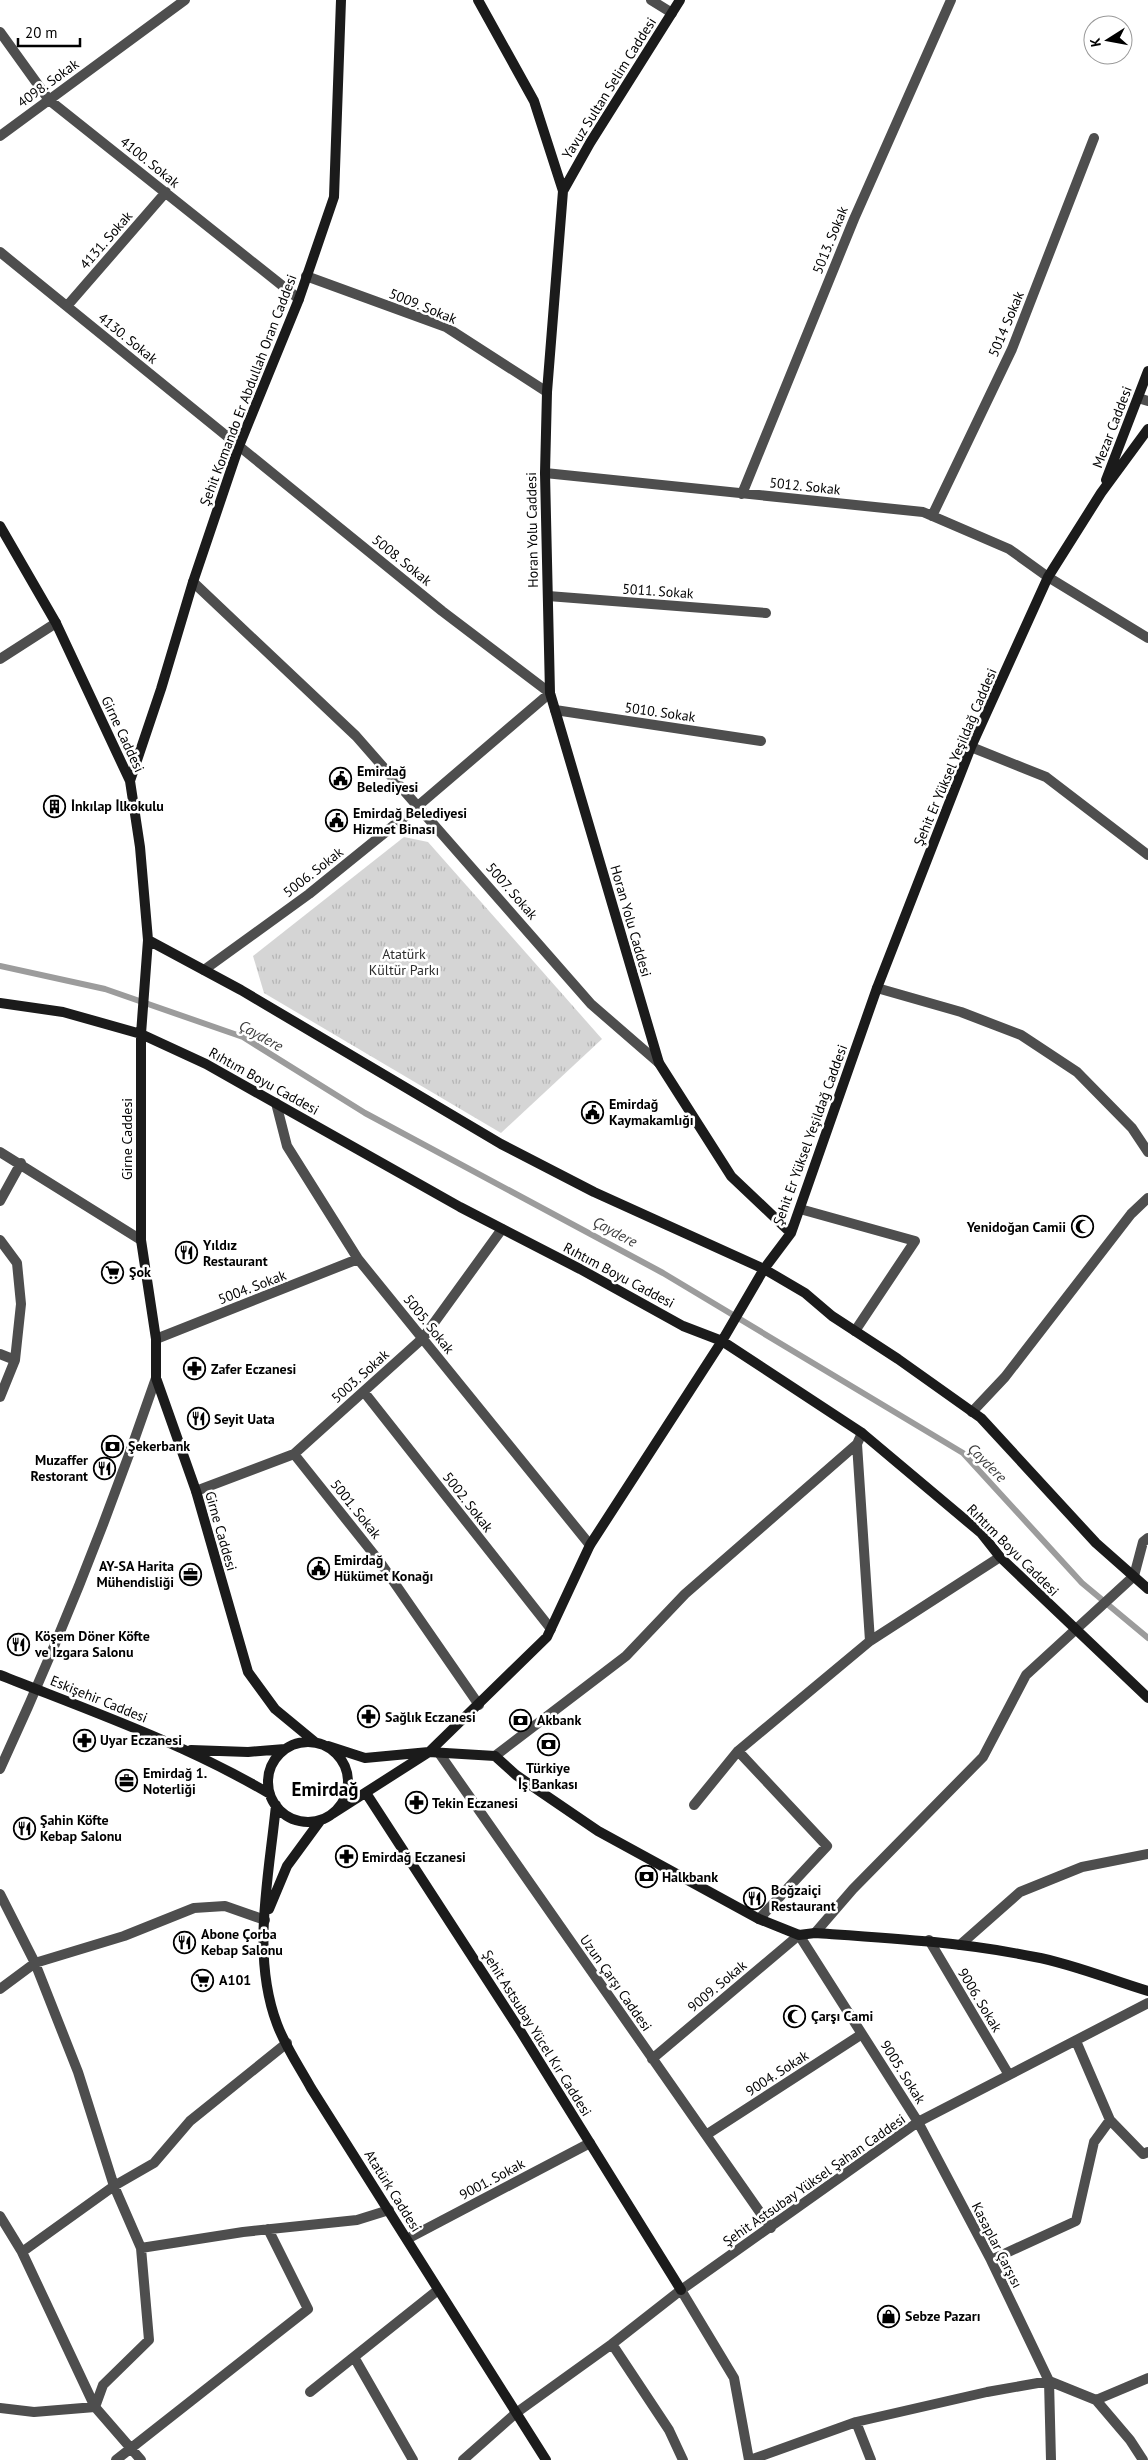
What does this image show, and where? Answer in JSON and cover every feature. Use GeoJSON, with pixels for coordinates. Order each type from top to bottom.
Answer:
{"type":"FeatureCollection","features":[{"type":"Feature","properties":{"kind":"street","name":"4098. Sokak"},"geometry":{"type":"LineString","coordinates":[[0,136],[185,0]]}},
{"type":"Feature","properties":{"kind":"street","name":"Şehit Komando Er Abdullah Oran Caddesi"},"geometry":{"type":"LineString","coordinates":[[130,781],[161,689],[193,582],[239,446],[299,299],[334,197],[341,0]]}},
{"type":"Feature","properties":{"kind":"street","name":"Horan Yolu Caddesi"},"geometry":{"type":"LineString","coordinates":[[478,0],[534,101],[563,191],[547,392],[544,473],[550,693],[659,1063]]}},
{"type":"Feature","properties":{"kind":"street"},"geometry":{"type":"LineString","coordinates":[[651,0],[672,13]]}},
{"type":"Feature","properties":{"kind":"street","name":"Yavuz Sultan Selim Caddesi"},"geometry":{"type":"LineString","coordinates":[[563,191],[590,143],[680,0]]}},
{"type":"Feature","properties":{"kind":"street","name":"5013. Sokak"},"geometry":{"type":"LineString","coordinates":[[742,494],[854,219],[951,0]]}},
{"type":"Feature","properties":{"kind":"street","name":"4100. Sokak"},"geometry":{"type":"LineString","coordinates":[[0,32],[49,100],[299,299]]}},
{"type":"Feature","properties":{"kind":"street","name":"5014 Sokak"},"geometry":{"type":"LineString","coordinates":[[932,516],[1012,349],[1094,138]]}},
{"type":"Feature","properties":{"kind":"street","name":"4131. Sokak"},"geometry":{"type":"LineString","coordinates":[[67,306],[166,192]]}},
{"type":"Feature","properties":{"kind":"street","name":"4130. Sokak"},"geometry":{"type":"LineString","coordinates":[[0,252],[239,446]]}},
{"type":"Feature","properties":{"kind":"street","name":"5009. Sokak"},"geometry":{"type":"LineString","coordinates":[[306,276],[446,328],[547,392]]}},
{"type":"Feature","properties":{"kind":"street","name":"Mezar Caddesi"},"geometry":{"type":"LineString","coordinates":[[1101,493],[1143,399],[1148,371]]}},
{"type":"Feature","properties":{"kind":"street"},"geometry":{"type":"LineString","coordinates":[[1101,493],[1148,429]]}},
{"type":"Feature","properties":{"kind":"street","name":"5008. Sokak"},"geometry":{"type":"LineString","coordinates":[[239,446],[442,610],[550,693]]}},
{"type":"Feature","properties":{"kind":"street","name":"5012. Sokak"},"geometry":{"type":"LineString","coordinates":[[544,473],[923,512],[1009,549],[1048,577],[1148,638]]}},
{"type":"Feature","properties":{"kind":"street","name":"Şehit Er Yüksel Yeşildağ Caddesi"},"geometry":{"type":"LineString","coordinates":[[332,1814],[434,1753],[547,1637],[590,1545],[722,1341],[764,1269],[791,1233],[877,988],[971,747],[1048,577],[1101,493]]}},
{"type":"Feature","properties":{"kind":"street","name":"Girne Caddesi"},"geometry":{"type":"LineString","coordinates":[[0,526],[4,542],[56,623],[130,781],[140,848],[148,940],[141,1034],[141,1240],[156,1339],[156,1378],[196,1491],[248,1672],[275,1709],[315,1742]]}},
{"type":"Feature","properties":{"kind":"street","name":"5007. Sokak"},"geometry":{"type":"LineString","coordinates":[[193,582],[356,736],[419,805],[591,1004],[659,1063],[731,1176],[791,1233]]}},
{"type":"Feature","properties":{"kind":"street","name":"5011. Sokak"},"geometry":{"type":"LineString","coordinates":[[548,596],[766,613]]}},
{"type":"Feature","properties":{"kind":"street"},"geometry":{"type":"LineString","coordinates":[[0,659],[56,623]]}},
{"type":"Feature","properties":{"kind":"street","name":"5006. Sokak"},"geometry":{"type":"LineString","coordinates":[[204,970],[309,894],[419,805],[550,693]]}},
{"type":"Feature","properties":{"kind":"street","name":"5010. Sokak"},"geometry":{"type":"LineString","coordinates":[[555,710],[761,741]]}},
{"type":"Feature","properties":{"kind":"street"},"geometry":{"type":"LineString","coordinates":[[971,747],[1046,777],[1148,855]]}},
{"type":"Feature","properties":{"kind":"street"},"geometry":{"type":"LineString","coordinates":[[148,940],[241,990],[501,1144],[594,1192],[764,1269],[804,1293],[855,1331],[981,1418],[1096,1543],[1148,1589]]}},
{"type":"Feature","properties":{"kind":"street"},"geometry":{"type":"LineString","coordinates":[[877,988],[961,1012],[1021,1035],[1077,1072],[1132,1128],[1148,1152]]}},
{"type":"Feature","properties":{"kind":"street","name":"Rıhtım Boyu Caddesi"},"geometry":{"type":"LineString","coordinates":[[0,1003],[63,1012],[141,1034],[206,1064],[502,1229],[580,1269],[683,1326],[722,1341],[862,1433],[981,1533],[1000,1557],[1148,1698]]}},
{"type":"Feature","properties":{"kind":"street","name":"5005. Sokak"},"geometry":{"type":"LineString","coordinates":[[276,1103],[287,1146],[358,1260],[590,1545]]}},
{"type":"Feature","properties":{"kind":"street"},"geometry":{"type":"LineString","coordinates":[[0,1152],[141,1240]]}},
{"type":"Feature","properties":{"kind":"street"},"geometry":{"type":"LineString","coordinates":[[0,1201],[21,1164]]}},
{"type":"Feature","properties":{"kind":"street"},"geometry":{"type":"LineString","coordinates":[[972,1412],[1005,1377],[1132,1214],[1148,1198]]}},
{"type":"Feature","properties":{"kind":"street"},"geometry":{"type":"LineString","coordinates":[[800,1209],[915,1241],[855,1331]]}},
{"type":"Feature","properties":{"kind":"street","name":"5003. Sokak"},"geometry":{"type":"LineString","coordinates":[[196,1491],[294,1454],[423,1338],[502,1229]]}},
{"type":"Feature","properties":{"kind":"street"},"geometry":{"type":"LineString","coordinates":[[0,1240],[17,1262],[22,1304],[16,1360],[0,1398]]}},
{"type":"Feature","properties":{"kind":"street","name":"5004. Sokak"},"geometry":{"type":"LineString","coordinates":[[156,1339],[358,1260]]}},
{"type":"Feature","properties":{"kind":"street"},"geometry":{"type":"LineString","coordinates":[[0,1354],[16,1360]]}},
{"type":"Feature","properties":{"kind":"street"},"geometry":{"type":"LineString","coordinates":[[0,1769],[37,1689],[132,1448],[156,1378]]}},
{"type":"Feature","properties":{"kind":"street","name":"5002. Sokak"},"geometry":{"type":"LineString","coordinates":[[364,1392],[551,1629]]}},
{"type":"Feature","properties":{"kind":"street"},"geometry":{"type":"LineString","coordinates":[[495,1756],[626,1656],[685,1594],[857,1444],[862,1433]]}},
{"type":"Feature","properties":{"kind":"street"},"geometry":{"type":"LineString","coordinates":[[857,1444],[870,1641]]}},
{"type":"Feature","properties":{"kind":"street","name":"5001. Sokak"},"geometry":{"type":"LineString","coordinates":[[294,1454],[380,1562],[479,1705]]}},
{"type":"Feature","properties":{"kind":"street"},"geometry":{"type":"LineString","coordinates":[[815,1933],[853,1889],[983,1757],[1026,1675],[1134,1576],[1143,1542],[1148,1538]]}},
{"type":"Feature","properties":{"kind":"street"},"geometry":{"type":"LineString","coordinates":[[694,1805],[738,1751],[870,1641],[1000,1557]]}},
{"type":"Feature","properties":{"kind":"street","name":"Eskişehir Caddesi"},"geometry":{"type":"LineString","coordinates":[[0,1674],[187,1750],[270,1794]]}},
{"type":"Feature","properties":{"kind":"street"},"geometry":{"type":"LineString","coordinates":[[328,1746],[344,1762],[348,1778],[346,1796],[341,1806],[320,1821],[295,1820],[284,1814],[276,1806],[270,1794],[268,1782],[270,1769],[276,1758],[285,1749],[294,1744],[315,1742],[328,1746],[364,1758],[434,1753],[495,1756],[516,1775],[598,1830],[758,1919],[799,1935],[815,1933],[928,1940],[1037,1957],[1148,1991]]}},
{"type":"Feature","properties":{"kind":"street","name":"Eskişehir Caddesi"},"geometry":{"type":"LineString","coordinates":[[187,1750],[248,1752],[285,1749]]}},
{"type":"Feature","properties":{"kind":"street"},"geometry":{"type":"LineString","coordinates":[[738,1751],[827,1846],[758,1919]]}},
{"type":"Feature","properties":{"kind":"street","name":"Uzun Çarşı Caddesi"},"geometry":{"type":"LineString","coordinates":[[434,1753],[771,2228]]}},
{"type":"Feature","properties":{"kind":"street","name":"Şehit Astsubay Yücel Kır Caddesi"},"geometry":{"type":"LineString","coordinates":[[366,1792],[521,2032],[682,2290]]}},
{"type":"Feature","properties":{"kind":"street","name":"Atatürk Caddesi"},"geometry":{"type":"LineString","coordinates":[[276,1806],[265,1920],[264,1968],[277,2025],[311,2088],[546,2460]]}},
{"type":"Feature","properties":{"kind":"street","name":"Atatürk Caddesi"},"geometry":{"type":"LineString","coordinates":[[265,1920],[287,1866],[320,1821]]}},
{"type":"Feature","properties":{"kind":"street"},"geometry":{"type":"LineString","coordinates":[[960,1945],[1020,1892],[1082,1867],[1148,1854]]}},
{"type":"Feature","properties":{"kind":"street"},"geometry":{"type":"LineString","coordinates":[[0,1894],[35,1963],[78,2072],[114,2186],[142,2248],[149,2340],[103,2385],[94,2407]]}},
{"type":"Feature","properties":{"kind":"street"},"geometry":{"type":"LineString","coordinates":[[0,1989],[35,1963],[124,1936],[194,1908],[225,1906],[265,1920]]}},
{"type":"Feature","properties":{"kind":"street","name":"9009. Sokak"},"geometry":{"type":"LineString","coordinates":[[652,2058],[799,1935]]}},
{"type":"Feature","properties":{"kind":"street","name":"9005. Sokak"},"geometry":{"type":"LineString","coordinates":[[799,1935],[918,2122]]}},
{"type":"Feature","properties":{"kind":"street","name":"9006. Sokak"},"geometry":{"type":"LineString","coordinates":[[928,1940],[1009,2074]]}},
{"type":"Feature","properties":{"kind":"street","name":"Şehit Astsubay Yüksel Şahan Caddesi"},"geometry":{"type":"LineString","coordinates":[[464,2460],[516,2413],[612,2344],[682,2290],[918,2122],[1148,2003]]}},
{"type":"Feature","properties":{"kind":"street","name":"9004. Sokak"},"geometry":{"type":"LineString","coordinates":[[706,2135],[862,2034]]}},
{"type":"Feature","properties":{"kind":"street"},"geometry":{"type":"LineString","coordinates":[[1076,2041],[1110,2120],[1143,2154],[1148,2152]]}},
{"type":"Feature","properties":{"kind":"street"},"geometry":{"type":"LineString","coordinates":[[22,2252],[114,2186],[154,2163],[190,2121],[287,2043]]}},
{"type":"Feature","properties":{"kind":"street"},"geometry":{"type":"LineString","coordinates":[[991,2260],[1076,2221],[1094,2142],[1110,2120]]}},
{"type":"Feature","properties":{"kind":"street","name":"Kasaplar Çarşısı"},"geometry":{"type":"LineString","coordinates":[[918,2122],[991,2260],[1049,2381]]}},
{"type":"Feature","properties":{"kind":"street","name":"9001. Sokak"},"geometry":{"type":"LineString","coordinates":[[407,2239],[590,2142]]}},
{"type":"Feature","properties":{"kind":"street"},"geometry":{"type":"LineString","coordinates":[[142,2248],[268,2229],[357,2220],[389,2210]]}},
{"type":"Feature","properties":{"kind":"street"},"geometry":{"type":"LineString","coordinates":[[0,2216],[22,2252],[94,2407],[141,2460]]}},
{"type":"Feature","properties":{"kind":"street"},"geometry":{"type":"LineString","coordinates":[[116,2460],[308,2308],[268,2229]]}},
{"type":"Feature","properties":{"kind":"street"},"geometry":{"type":"LineString","coordinates":[[310,2392],[438,2290]]}},
{"type":"Feature","properties":{"kind":"street"},"geometry":{"type":"LineString","coordinates":[[682,2290],[734,2378],[749,2460],[856,2422],[988,2392],[1049,2381],[1096,2400],[1130,2440],[1142,2460]]}},
{"type":"Feature","properties":{"kind":"street"},"geometry":{"type":"LineString","coordinates":[[612,2344],[669,2430],[682,2460]]}},
{"type":"Feature","properties":{"kind":"street"},"geometry":{"type":"LineString","coordinates":[[354,2357],[414,2460]]}},
{"type":"Feature","properties":{"kind":"street"},"geometry":{"type":"LineString","coordinates":[[1096,2400],[1148,2378]]}},
{"type":"Feature","properties":{"kind":"street"},"geometry":{"type":"LineString","coordinates":[[1049,2381],[1051,2460]]}},
{"type":"Feature","properties":{"kind":"street"},"geometry":{"type":"LineString","coordinates":[[0,2408],[34,2412],[94,2407]]}},
{"type":"Feature","properties":{"kind":"street"},"geometry":{"type":"LineString","coordinates":[[856,2422],[872,2460]]}},
{"type":"Feature","properties":{"kind":"green space","name":"Atatürk Kültür Parkı"},"geometry":{"type":"Polygon","coordinates":[[[404,837],[428,842],[602,1039],[501,1133],[264,993],[253,956],[404,837]]]}},
{"type":"Feature","properties":{"kind":"waterway","name":"Çaydere"},"geometry":{"type":"LineString","coordinates":[[0,966],[105,989],[243,1037],[365,1113],[663,1273],[963,1453],[1082,1583],[1148,1638]]}},
{"type":"Feature","properties":{"kind":"place","name":"Emirdağ Belediyesi"},"geometry":{"type":"Point","coordinates":[341,779]}},
{"type":"Feature","properties":{"kind":"place","name":"İnkılap İlkokulu"},"geometry":{"type":"Point","coordinates":[55,806]}},
{"type":"Feature","properties":{"kind":"place","name":"Emirdağ Belediyesi Hizmet Binası"},"geometry":{"type":"Point","coordinates":[337,821]}},
{"type":"Feature","properties":{"kind":"place","name":"Emirdağ Kaymakamlığı"},"geometry":{"type":"Point","coordinates":[593,1112]}},
{"type":"Feature","properties":{"kind":"place","name":"Yenidoğan Camii"},"geometry":{"type":"Point","coordinates":[1082,1227]}},
{"type":"Feature","properties":{"kind":"place","name":"Yıldız Restaurant"},"geometry":{"type":"Point","coordinates":[187,1253]}},
{"type":"Feature","properties":{"kind":"place","name":"Şok"},"geometry":{"type":"Point","coordinates":[113,1272]}},
{"type":"Feature","properties":{"kind":"place","name":"Zafer Eczanesi"},"geometry":{"type":"Point","coordinates":[195,1369]}},
{"type":"Feature","properties":{"kind":"place","name":"Seyit Uata"},"geometry":{"type":"Point","coordinates":[198,1419]}},
{"type":"Feature","properties":{"kind":"place","name":"Şekerbank"},"geometry":{"type":"Point","coordinates":[112,1446]}},
{"type":"Feature","properties":{"kind":"place","name":"Muzaffer Restorant"},"geometry":{"type":"Point","coordinates":[104,1468]}},
{"type":"Feature","properties":{"kind":"place","name":"Emirdağ Hükümet Konağı"},"geometry":{"type":"Point","coordinates":[318,1568]}},
{"type":"Feature","properties":{"kind":"place","name":"AY-SA Harita Mühendisliği"},"geometry":{"type":"Point","coordinates":[190,1574]}},
{"type":"Feature","properties":{"kind":"place","name":"Köşem Döner Köfte ve Izgara Salonu"},"geometry":{"type":"Point","coordinates":[19,1644]}},
{"type":"Feature","properties":{"kind":"place","name":"Sağlık Eczanesi"},"geometry":{"type":"Point","coordinates":[369,1717]}},
{"type":"Feature","properties":{"kind":"place","name":"Akbank"},"geometry":{"type":"Point","coordinates":[521,1720]}},
{"type":"Feature","properties":{"kind":"place","name":"Uyar Eczanesi"},"geometry":{"type":"Point","coordinates":[84,1740]}},
{"type":"Feature","properties":{"kind":"place","name":"Türkiye İş Bankası"},"geometry":{"type":"Point","coordinates":[548,1745]}},
{"type":"Feature","properties":{"kind":"place","name":"Emirdağ 1. Noterliği"},"geometry":{"type":"Point","coordinates":[127,1781]}},
{"type":"Feature","properties":{"kind":"place","name":"Tekin Eczanesi"},"geometry":{"type":"Point","coordinates":[416,1803]}},
{"type":"Feature","properties":{"kind":"place","name":"Şahin Köfte Kebap Salonu"},"geometry":{"type":"Point","coordinates":[24,1828]}},
{"type":"Feature","properties":{"kind":"place","name":"Emirdağ Eczanesi"},"geometry":{"type":"Point","coordinates":[346,1857]}},
{"type":"Feature","properties":{"kind":"place","name":"Halkbank"},"geometry":{"type":"Point","coordinates":[646,1877]}},
{"type":"Feature","properties":{"kind":"place","name":"Boğzaiçi Restaurant"},"geometry":{"type":"Point","coordinates":[755,1898]}},
{"type":"Feature","properties":{"kind":"place","name":"Abone Çorba Kebap Salonu"},"geometry":{"type":"Point","coordinates":[185,1942]}},
{"type":"Feature","properties":{"kind":"place","name":"A101"},"geometry":{"type":"Point","coordinates":[203,1980]}},
{"type":"Feature","properties":{"kind":"place","name":"Çarşı Cami"},"geometry":{"type":"Point","coordinates":[795,2016]}},
{"type":"Feature","properties":{"kind":"place","name":"Sebze Pazarı"},"geometry":{"type":"Point","coordinates":[889,2316]}},
{"type":"Feature","properties":{"kind":"district","name":"Emirdağ"},"geometry":{"type":"Point","coordinates":[325,1789]}}]}
